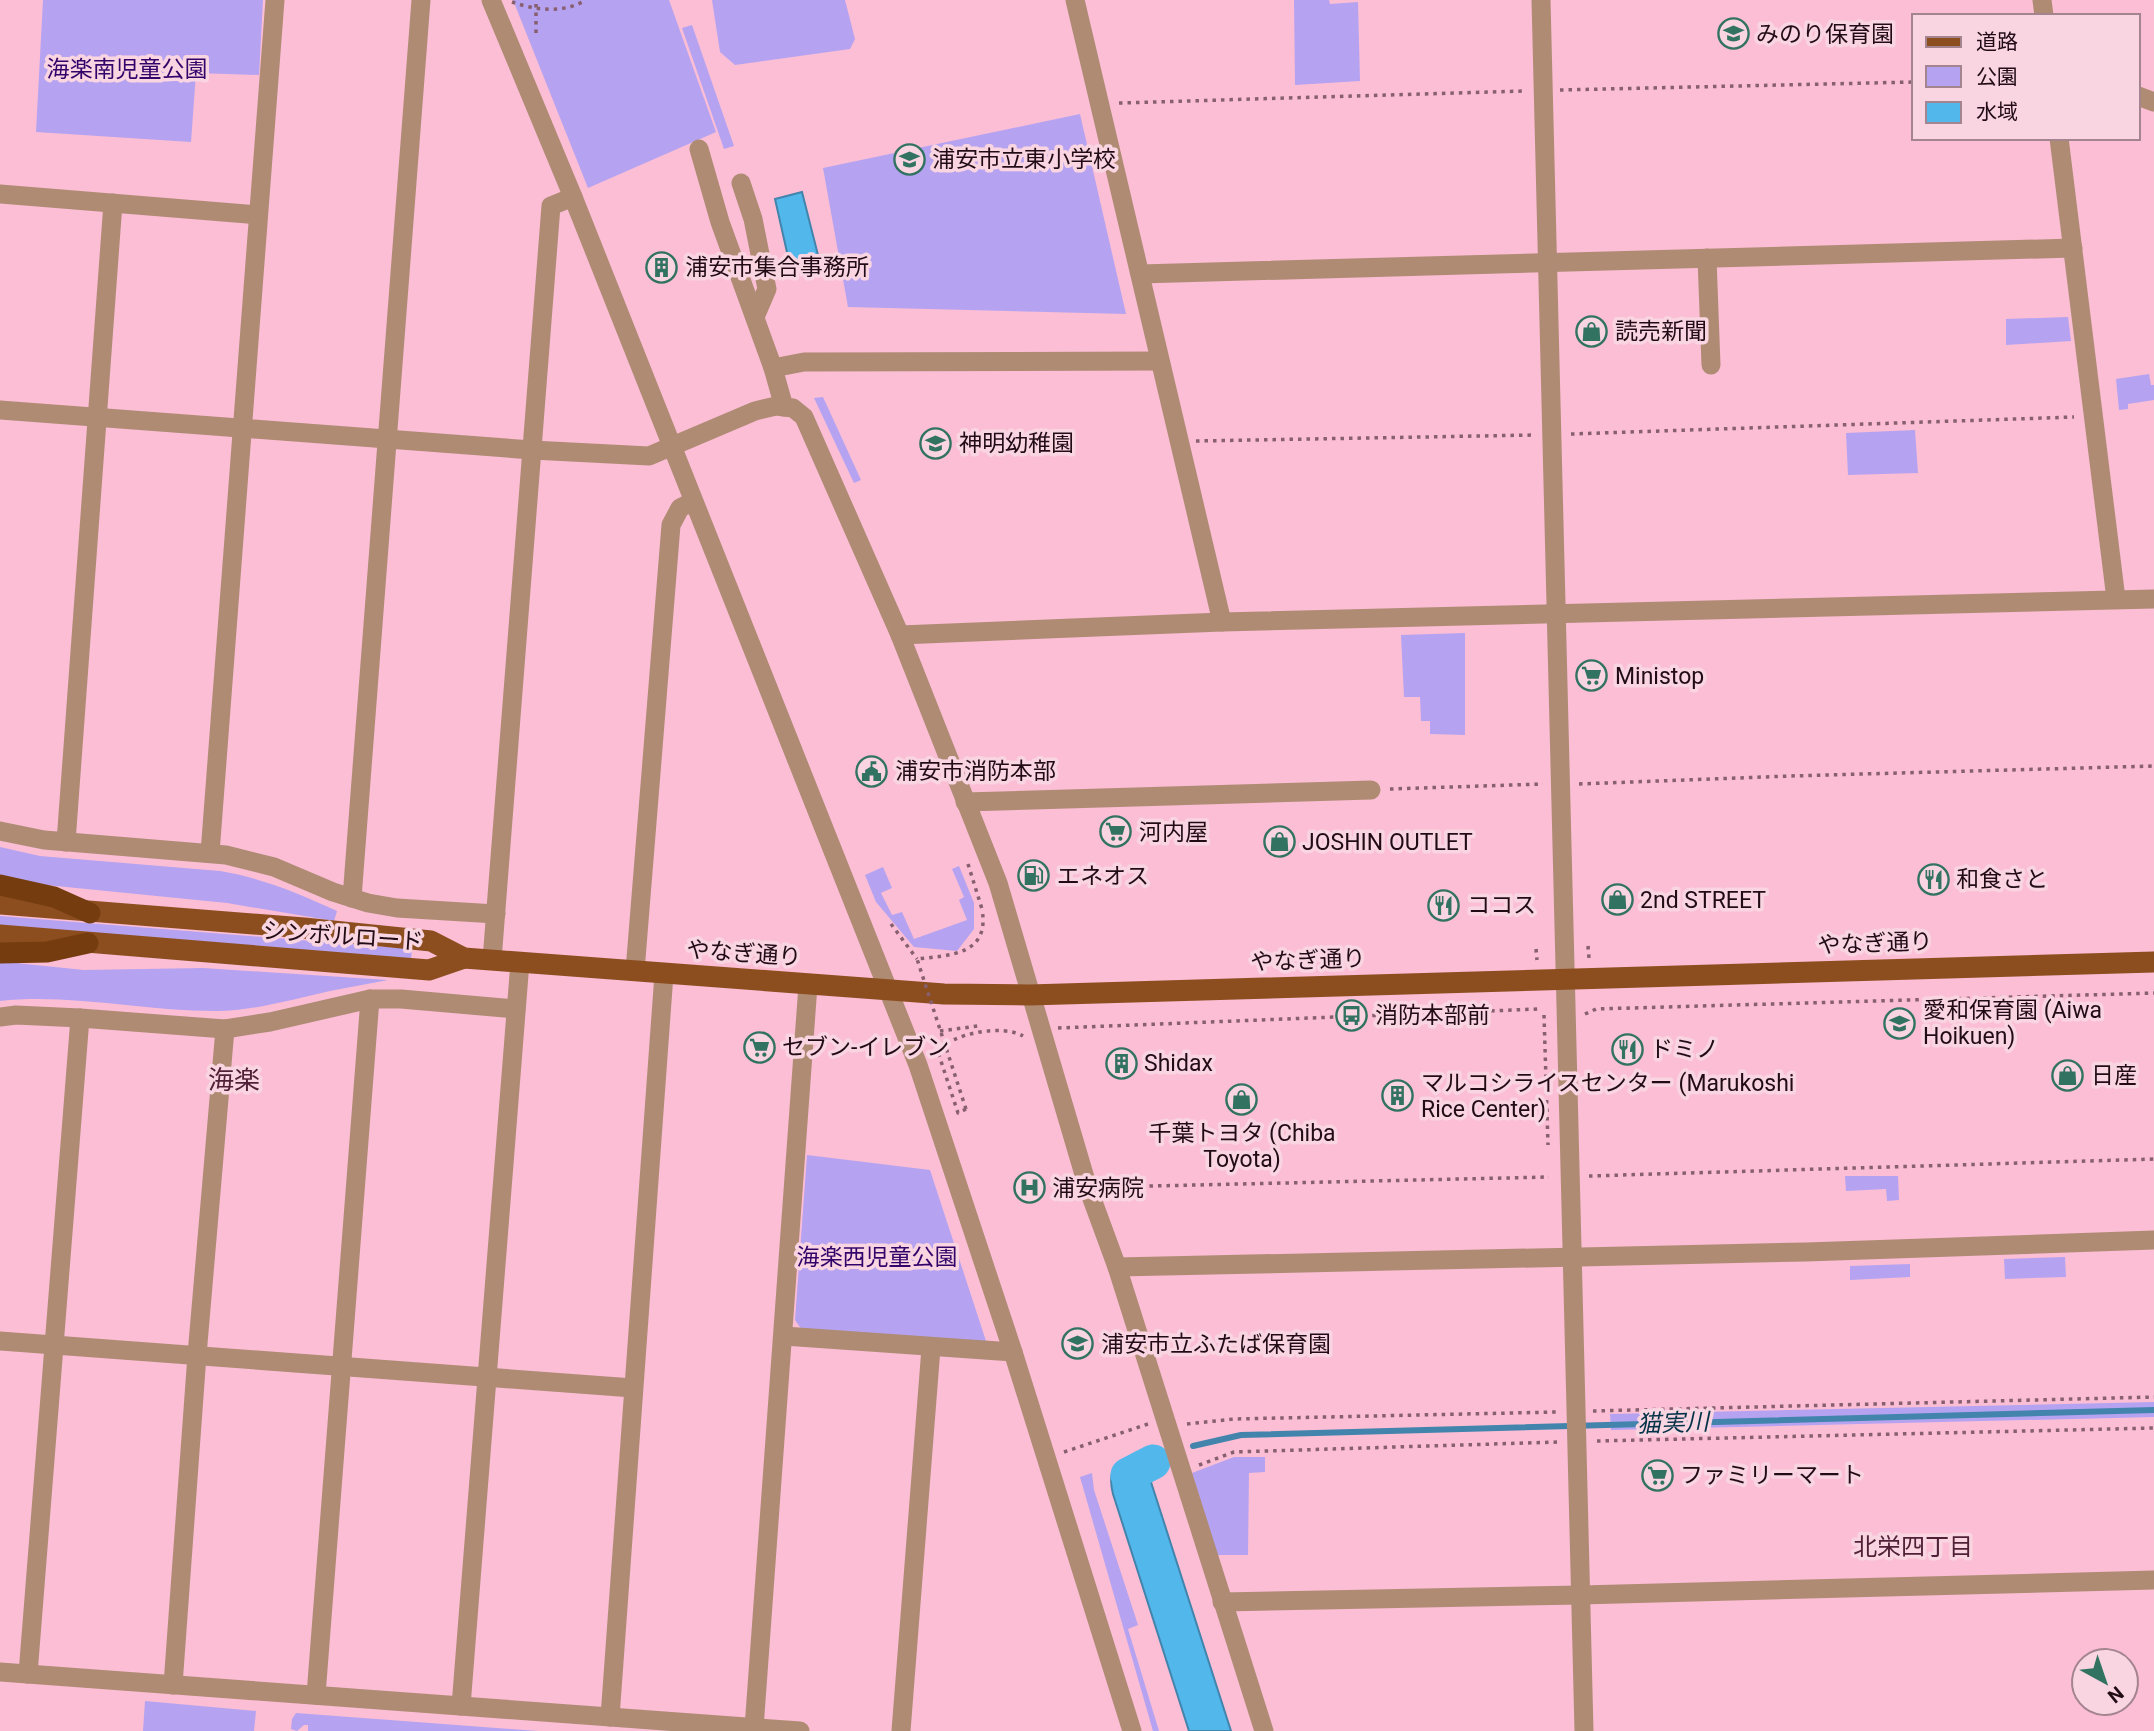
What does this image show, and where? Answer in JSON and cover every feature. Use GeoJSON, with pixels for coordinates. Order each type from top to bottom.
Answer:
{"type":"FeatureCollection","features":[{"type":"Feature","properties":{"kind":"highway"},"geometry":{"type":"LineString","coordinates":[[0,885],[54,897],[90,913]]}},
{"type":"Feature","properties":{"kind":"highway"},"geometry":{"type":"LineString","coordinates":[[0,953],[47,952],[88,943]]}},
{"type":"Feature","properties":{"kind":"main road","name":"シンボルロード"},"geometry":{"type":"LineString","coordinates":[[0,904],[431,941],[464,958]]}},
{"type":"Feature","properties":{"kind":"main road","name":"シンボルロード"},"geometry":{"type":"LineString","coordinates":[[0,935],[429,970],[464,958]]}},
{"type":"Feature","properties":{"kind":"main road","name":"やなぎ通り"},"geometry":{"type":"LineString","coordinates":[[464,958],[944,994],[1029,995],[2154,962]]}},
{"type":"Feature","properties":{"kind":"street"},"geometry":{"type":"LineString","coordinates":[[210,853],[275,0]]}},
{"type":"Feature","properties":{"kind":"street"},"geometry":{"type":"LineString","coordinates":[[352,898],[421,0]]}},
{"type":"Feature","properties":{"kind":"street"},"geometry":{"type":"LineString","coordinates":[[1075,0],[1222,622]]}},
{"type":"Feature","properties":{"kind":"street"},"geometry":{"type":"LineString","coordinates":[[1541,0],[1575,1411],[1567,1442],[1581,1595],[1584,1731]]}},
{"type":"Feature","properties":{"kind":"street"},"geometry":{"type":"LineString","coordinates":[[500,1],[692,502],[918,1065],[1013,1352],[1132,1731]]}},
{"type":"Feature","properties":{"kind":"street"},"geometry":{"type":"LineString","coordinates":[[2059,140],[2116,600]]}},
{"type":"Feature","properties":{"kind":"street"},"geometry":{"type":"LineString","coordinates":[[698,149],[720,222],[773,368],[784,407]]}},
{"type":"Feature","properties":{"kind":"street"},"geometry":{"type":"LineString","coordinates":[[741,183],[753,219],[767,289],[755,317]]}},
{"type":"Feature","properties":{"kind":"street"},"geometry":{"type":"LineString","coordinates":[[0,194],[258,215]]}},
{"type":"Feature","properties":{"kind":"street"},"geometry":{"type":"LineString","coordinates":[[492,960],[551,206],[573,197]]}},
{"type":"Feature","properties":{"kind":"street"},"geometry":{"type":"LineString","coordinates":[[66,842],[113,203]]}},
{"type":"Feature","properties":{"kind":"street"},"geometry":{"type":"LineString","coordinates":[[1139,274],[2073,248]]}},
{"type":"Feature","properties":{"kind":"street"},"geometry":{"type":"LineString","coordinates":[[1707,258],[1711,365]]}},
{"type":"Feature","properties":{"kind":"street"},"geometry":{"type":"LineString","coordinates":[[773,368],[804,362],[1160,360]]}},
{"type":"Feature","properties":{"kind":"street"},"geometry":{"type":"LineString","coordinates":[[0,410],[533,450],[649,456],[755,411],[776,406],[793,408],[804,417],[900,635],[998,883],[1088,1188],[1117,1267],[1264,1731]]}},
{"type":"Feature","properties":{"kind":"street"},"geometry":{"type":"LineString","coordinates":[[635,971],[671,525],[680,508],[692,502]]}},
{"type":"Feature","properties":{"kind":"street"},"geometry":{"type":"LineString","coordinates":[[900,635],[1222,622],[2154,599]]}},
{"type":"Feature","properties":{"kind":"street"},"geometry":{"type":"LineString","coordinates":[[965,802],[1371,790]]}},
{"type":"Feature","properties":{"kind":"street"},"geometry":{"type":"LineString","coordinates":[[0,831],[66,842],[210,853],[274,867],[352,898],[397,908],[496,915]]}},
{"type":"Feature","properties":{"kind":"street"},"geometry":{"type":"LineString","coordinates":[[461,1706],[520,962]]}},
{"type":"Feature","properties":{"kind":"street"},"geometry":{"type":"LineString","coordinates":[[610,1717],[664,974]]}},
{"type":"Feature","properties":{"kind":"street"},"geometry":{"type":"LineString","coordinates":[[754,1728],[808,985]]}},
{"type":"Feature","properties":{"kind":"street"},"geometry":{"type":"LineString","coordinates":[[0,1017],[16,1015],[80,1018],[225,1029],[270,1022],[370,999],[401,999],[516,1009]]}},
{"type":"Feature","properties":{"kind":"street"},"geometry":{"type":"LineString","coordinates":[[316,1695],[370,999]]}},
{"type":"Feature","properties":{"kind":"street"},"geometry":{"type":"LineString","coordinates":[[28,1674],[80,1018]]}},
{"type":"Feature","properties":{"kind":"street"},"geometry":{"type":"LineString","coordinates":[[173,1685],[197,1355],[225,1029]]}},
{"type":"Feature","properties":{"kind":"street"},"geometry":{"type":"LineString","coordinates":[[1117,1267],[1806,1252],[2154,1240]]}},
{"type":"Feature","properties":{"kind":"street"},"geometry":{"type":"LineString","coordinates":[[784,1336],[1013,1352]]}},
{"type":"Feature","properties":{"kind":"street"},"geometry":{"type":"LineString","coordinates":[[0,1341],[633,1388]]}},
{"type":"Feature","properties":{"kind":"street"},"geometry":{"type":"LineString","coordinates":[[901,1731],[931,1348]]}},
{"type":"Feature","properties":{"kind":"street"},"geometry":{"type":"LineString","coordinates":[[1222,1602],[2154,1580]]}},
{"type":"Feature","properties":{"kind":"street"},"geometry":{"type":"LineString","coordinates":[[0,1672],[800,1731]]}},
{"type":"Feature","properties":{"kind":"path"},"geometry":{"type":"LineString","coordinates":[[536,0],[536,33]]}},
{"type":"Feature","properties":{"kind":"path"},"geometry":{"type":"LineString","coordinates":[[500,1],[536,9],[566,8],[586,0]]}},
{"type":"Feature","properties":{"kind":"path"},"geometry":{"type":"LineString","coordinates":[[1100,104],[1912,82]]}},
{"type":"Feature","properties":{"kind":"path"},"geometry":{"type":"LineString","coordinates":[[1564,434],[2094,416]]}},
{"type":"Feature","properties":{"kind":"path"},"geometry":{"type":"LineString","coordinates":[[1179,441],[1540,435]]}},
{"type":"Feature","properties":{"kind":"path"},"geometry":{"type":"LineString","coordinates":[[1575,785],[2154,766]]}},
{"type":"Feature","properties":{"kind":"path"},"geometry":{"type":"LineString","coordinates":[[1371,790],[1545,784]]}},
{"type":"Feature","properties":{"kind":"path"},"geometry":{"type":"LineString","coordinates":[[917,958],[957,955],[978,939],[985,925],[970,871]]}},
{"type":"Feature","properties":{"kind":"path"},"geometry":{"type":"LineString","coordinates":[[891,924],[917,958],[940,1031],[966,1109],[958,1113],[938,1052],[948,1041],[979,1033],[1018,1033],[1031,1041],[1055,1038],[1054,1031],[1057,1028],[1538,1009]]}},
{"type":"Feature","properties":{"kind":"path"},"geometry":{"type":"LineString","coordinates":[[1583,1015],[1596,1009],[2154,993]]}},
{"type":"Feature","properties":{"kind":"path"},"geometry":{"type":"LineString","coordinates":[[1544,1015],[1548,1154]]}},
{"type":"Feature","properties":{"kind":"path"},"geometry":{"type":"LineString","coordinates":[[940,1031],[978,1026]]}},
{"type":"Feature","properties":{"kind":"path"},"geometry":{"type":"LineString","coordinates":[[1586,1176],[2154,1159]]}},
{"type":"Feature","properties":{"kind":"path"},"geometry":{"type":"LineString","coordinates":[[1088,1188],[1545,1178],[1549,1177],[1549,1166]]}},
{"type":"Feature","properties":{"kind":"path"},"geometry":{"type":"LineString","coordinates":[[1064,1452],[1144,1424],[1167,1425],[1234,1419],[2154,1397]]}},
{"type":"Feature","properties":{"kind":"path"},"geometry":{"type":"LineString","coordinates":[[1597,1441],[2154,1428]]}},
{"type":"Feature","properties":{"kind":"path"},"geometry":{"type":"LineString","coordinates":[[1181,1472],[1234,1452],[1567,1442]]}},
{"type":"Feature","properties":{"kind":"green space","name":"海楽南児童公園"},"geometry":{"type":"Polygon","coordinates":[[[43,0],[263,0],[259,75],[196,73],[191,142],[36,132],[43,0]]]}},
{"type":"Feature","properties":{"kind":"green space"},"geometry":{"type":"Polygon","coordinates":[[[513,0],[669,0],[716,132],[588,188],[513,0]]]}},
{"type":"Feature","properties":{"kind":"green space"},"geometry":{"type":"Polygon","coordinates":[[[712,0],[845,0],[855,39],[850,49],[735,65],[720,52],[712,0]]]}},
{"type":"Feature","properties":{"kind":"green space"},"geometry":{"type":"Polygon","coordinates":[[[1294,0],[1329,0],[1330,4],[1358,2],[1360,81],[1295,85],[1294,0]]]}},
{"type":"Feature","properties":{"kind":"green space"},"geometry":{"type":"Polygon","coordinates":[[[692,25],[734,146],[724,149],[682,28],[692,25]]]}},
{"type":"Feature","properties":{"kind":"green space"},"geometry":{"type":"Polygon","coordinates":[[[1080,114],[1126,314],[848,307],[823,168],[1080,114]]]}},
{"type":"Feature","properties":{"kind":"green space"},"geometry":{"type":"Polygon","coordinates":[[[2068,317],[2071,341],[2006,345],[2006,319],[2068,317]]]}},
{"type":"Feature","properties":{"kind":"green space"},"geometry":{"type":"Polygon","coordinates":[[[2149,374],[2151,385],[2154,385],[2154,400],[2128,404],[2128,409],[2119,410],[2116,379],[2149,374]]]}},
{"type":"Feature","properties":{"kind":"green space"},"geometry":{"type":"Polygon","coordinates":[[[823,397],[861,480],[854,483],[814,398],[823,397]]]}},
{"type":"Feature","properties":{"kind":"green space"},"geometry":{"type":"Polygon","coordinates":[[[1915,430],[1918,473],[1848,475],[1846,433],[1915,430]]]}},
{"type":"Feature","properties":{"kind":"green space"},"geometry":{"type":"Polygon","coordinates":[[[1465,633],[1465,735],[1430,734],[1430,721],[1421,721],[1420,697],[1404,697],[1401,635],[1465,633]]]}},
{"type":"Feature","properties":{"kind":"green space"},"geometry":{"type":"Polygon","coordinates":[[[0,847],[40,856],[220,871],[280,887],[337,911],[334,921],[227,903],[26,883],[0,878],[0,847]]]}},
{"type":"Feature","properties":{"kind":"green space"},"geometry":{"type":"Polygon","coordinates":[[[959,866],[974,903],[974,929],[957,951],[914,947],[876,902],[865,875],[883,867],[892,888],[881,893],[892,915],[902,912],[914,939],[967,920],[959,900],[964,897],[952,869],[959,866]]]}},
{"type":"Feature","properties":{"kind":"green space"},"geometry":{"type":"Polygon","coordinates":[[[0,916],[412,949],[411,960],[0,926],[0,916]]]}},
{"type":"Feature","properties":{"kind":"green space"},"geometry":{"type":"Polygon","coordinates":[[[0,963],[84,970],[203,968],[388,980],[248,1009],[193,1011],[54,999],[0,1001],[0,963]]]}},
{"type":"Feature","properties":{"kind":"green space","name":"海楽西児童公園"},"geometry":{"type":"Polygon","coordinates":[[[807,1155],[930,1170],[987,1344],[802,1330],[795,1320],[807,1155]]]}},
{"type":"Feature","properties":{"kind":"green space"},"geometry":{"type":"Polygon","coordinates":[[[1845,1176],[1898,1176],[1899,1200],[1887,1201],[1886,1189],[1846,1191],[1845,1176]]]}},
{"type":"Feature","properties":{"kind":"green space"},"geometry":{"type":"Polygon","coordinates":[[[2065,1257],[2066,1277],[2005,1279],[2004,1259],[2065,1257]]]}},
{"type":"Feature","properties":{"kind":"green space"},"geometry":{"type":"Polygon","coordinates":[[[1910,1264],[1910,1277],[1850,1280],[1850,1266],[1910,1264]]]}},
{"type":"Feature","properties":{"kind":"green space"},"geometry":{"type":"Polygon","coordinates":[[[2154,1402],[2154,1417],[1611,1430],[1610,1414],[2154,1402]]]}},
{"type":"Feature","properties":{"kind":"green space"},"geometry":{"type":"Polygon","coordinates":[[[1234,1457],[1265,1457],[1265,1472],[1249,1473],[1248,1555],[1217,1555],[1192,1473],[1234,1457]]]}},
{"type":"Feature","properties":{"kind":"green space"},"geometry":{"type":"Polygon","coordinates":[[[1092,1473],[1094,1490],[1138,1625],[1128,1629],[1159,1731],[1153,1731],[1080,1477],[1092,1473]]]}},
{"type":"Feature","properties":{"kind":"green space"},"geometry":{"type":"Polygon","coordinates":[[[145,1701],[256,1711],[254,1731],[143,1731],[145,1701]]]}},
{"type":"Feature","properties":{"kind":"green space"},"geometry":{"type":"Polygon","coordinates":[[[296,1713],[538,1731],[308,1731],[308,1725],[304,1725],[297,1731],[291,1729],[296,1713]]]}},
{"type":"Feature","properties":{"kind":"water"},"geometry":{"type":"Polygon","coordinates":[[[802,192],[820,263],[791,270],[775,199],[802,192]]]}},
{"type":"Feature","properties":{"kind":"water"},"geometry":{"type":"Polygon","coordinates":[[[1143,1451],[1231,1731],[1189,1731],[1113,1494],[1111,1477],[1116,1465],[1143,1451]]]}},
{"type":"Feature","properties":{"kind":"waterway","name":"猫実川"},"geometry":{"type":"LineString","coordinates":[[1193,1446],[1241,1435],[2154,1410]]}},
{"type":"Feature","properties":{"kind":"waterway","name":"猫実川"},"geometry":{"type":"LineString","coordinates":[[1137,1502],[1128,1475],[1153,1462]]}},
{"type":"Feature","properties":{"kind":"place","name":"みのり保育園"},"geometry":{"type":"Point","coordinates":[1733,34]}},
{"type":"Feature","properties":{"kind":"place","name":"浦安市立東小学校"},"geometry":{"type":"Point","coordinates":[909,159]}},
{"type":"Feature","properties":{"kind":"place","name":"浦安市集合事務所"},"geometry":{"type":"Point","coordinates":[662,267]}},
{"type":"Feature","properties":{"kind":"place","name":"読売新聞"},"geometry":{"type":"Point","coordinates":[1592,331]}},
{"type":"Feature","properties":{"kind":"place","name":"神明幼稚園"},"geometry":{"type":"Point","coordinates":[936,443]}},
{"type":"Feature","properties":{"kind":"place","name":"Ministop"},"geometry":{"type":"Point","coordinates":[1592,676]}},
{"type":"Feature","properties":{"kind":"place","name":"浦安市消防本部"},"geometry":{"type":"Point","coordinates":[872,771]}},
{"type":"Feature","properties":{"kind":"place","name":"河内屋"},"geometry":{"type":"Point","coordinates":[1116,832]}},
{"type":"Feature","properties":{"kind":"place","name":"JOSHIN OUTLET"},"geometry":{"type":"Point","coordinates":[1279,842]}},
{"type":"Feature","properties":{"kind":"place","name":"エネオス"},"geometry":{"type":"Point","coordinates":[1034,876]}},
{"type":"Feature","properties":{"kind":"place","name":"和食さと"},"geometry":{"type":"Point","coordinates":[1933,879]}},
{"type":"Feature","properties":{"kind":"place","name":"2nd STREET"},"geometry":{"type":"Point","coordinates":[1617,900]}},
{"type":"Feature","properties":{"kind":"place","name":"ココス"},"geometry":{"type":"Point","coordinates":[1444,905]}},
{"type":"Feature","properties":{"kind":"place","name":"消防本部前"},"geometry":{"type":"Point","coordinates":[1352,1015]}},
{"type":"Feature","properties":{"kind":"place","name":"愛和保育園 (Aiwa Hoikuen)"},"geometry":{"type":"Point","coordinates":[1900,1023]}},
{"type":"Feature","properties":{"kind":"place","name":"セブン-イレブン"},"geometry":{"type":"Point","coordinates":[759,1047]}},
{"type":"Feature","properties":{"kind":"place","name":"ドミノ"},"geometry":{"type":"Point","coordinates":[1627,1049]}},
{"type":"Feature","properties":{"kind":"place","name":"Shidax"},"geometry":{"type":"Point","coordinates":[1121,1063]}},
{"type":"Feature","properties":{"kind":"place","name":"日産"},"geometry":{"type":"Point","coordinates":[2068,1075]}},
{"type":"Feature","properties":{"kind":"place","name":"マルコシライスセンター (Marukoshi Rice Center)"},"geometry":{"type":"Point","coordinates":[1398,1096]}},
{"type":"Feature","properties":{"kind":"place","name":"千葉トヨタ (Chiba Toyota)"},"geometry":{"type":"Point","coordinates":[1242,1099]}},
{"type":"Feature","properties":{"kind":"place","name":"浦安病院"},"geometry":{"type":"Point","coordinates":[1029,1188]}},
{"type":"Feature","properties":{"kind":"place","name":"浦安市立ふたば保育園"},"geometry":{"type":"Point","coordinates":[1078,1344]}},
{"type":"Feature","properties":{"kind":"place","name":"ファミリーマート"},"geometry":{"type":"Point","coordinates":[1657,1475]}},
{"type":"Feature","properties":{"kind":"district","name":"海楽"},"geometry":{"type":"Point","coordinates":[234,1080]}},
{"type":"Feature","properties":{"kind":"district","name":"北栄四丁目"},"geometry":{"type":"Point","coordinates":[1913,1547]}}]}
